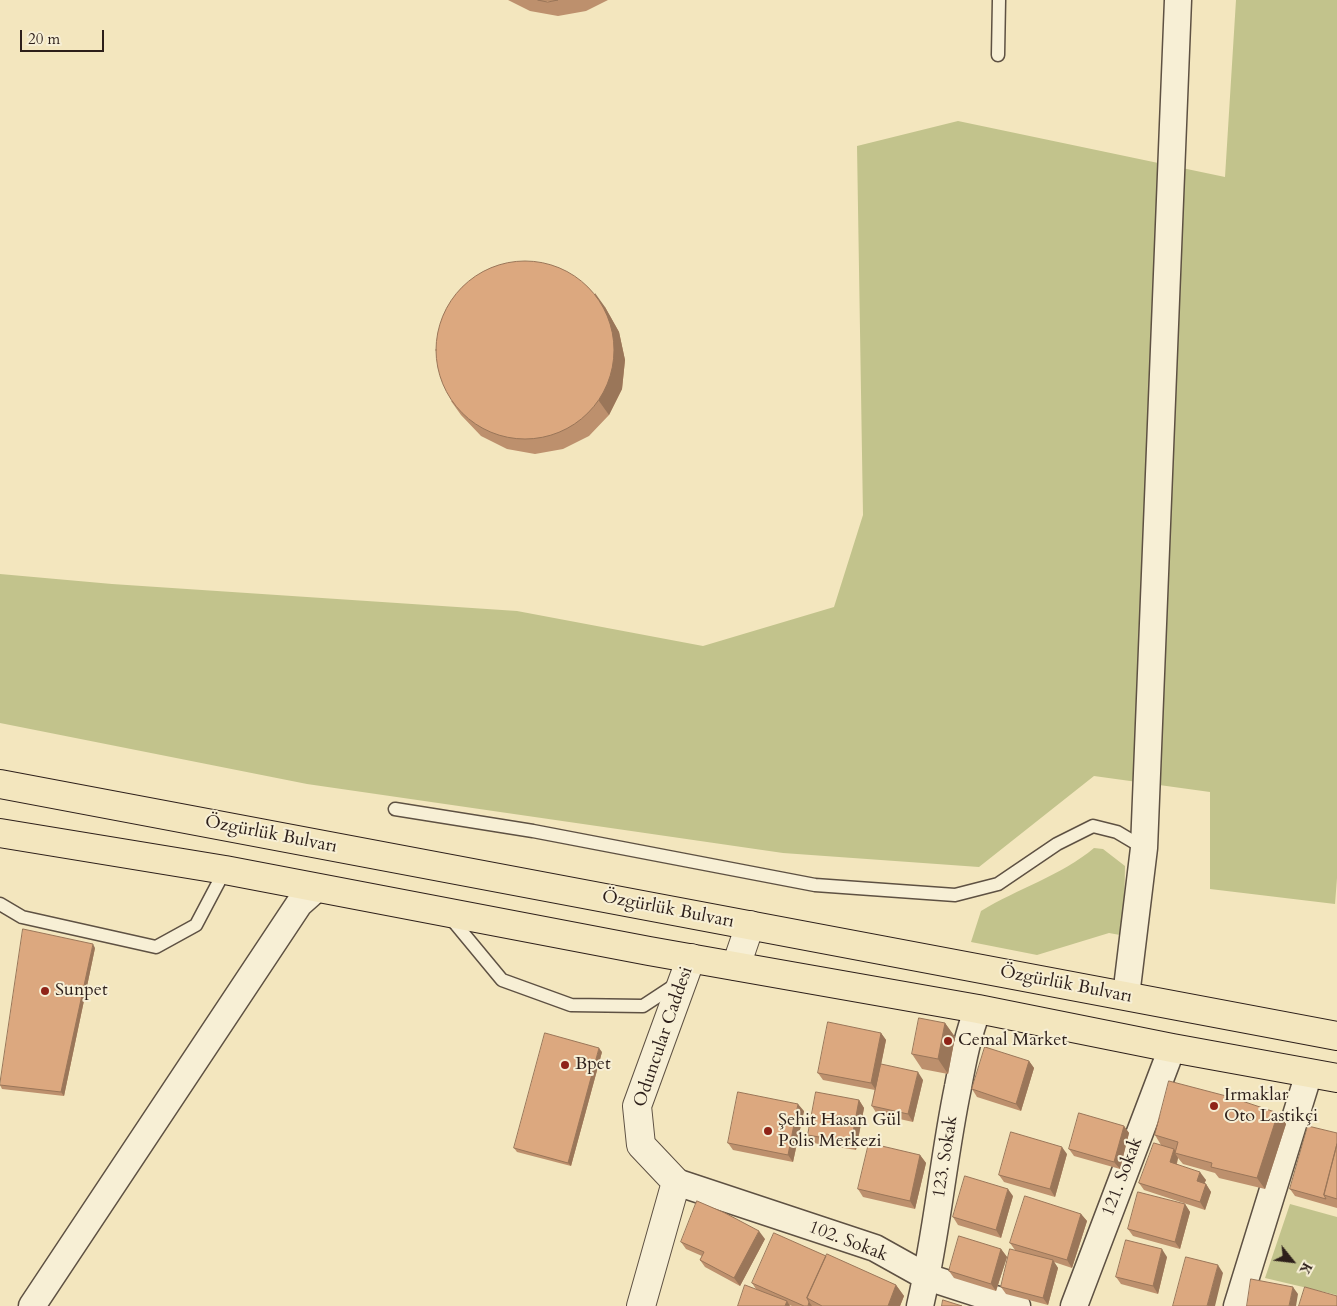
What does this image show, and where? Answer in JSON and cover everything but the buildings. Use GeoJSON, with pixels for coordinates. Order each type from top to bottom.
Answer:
{"type":"FeatureCollection","features":[{"type":"Feature","properties":{"kind":"main road","name":"Özgürlük Bulvarı"},"geometry":{"type":"LineString","coordinates":[[0,784],[1337,1036]]}},
{"type":"Feature","properties":{"kind":"main road"},"geometry":{"type":"LineString","coordinates":[[0,833],[225,870],[446,912],[688,968],[736,966],[978,1009],[1172,1048],[1337,1078]]}},
{"type":"Feature","properties":{"kind":"street"},"geometry":{"type":"LineString","coordinates":[[1126,996],[1144,848],[1178,0]]}},
{"type":"Feature","properties":{"kind":"street"},"geometry":{"type":"LineString","coordinates":[[32,1306],[299,904],[317,888]]}},
{"type":"Feature","properties":{"kind":"street"},"geometry":{"type":"LineString","coordinates":[[736,966],[750,925]]}},
{"type":"Feature","properties":{"kind":"street","name":"Oduncular Caddesi"},"geometry":{"type":"LineString","coordinates":[[676,1182],[641,1144],[637,1106],[688,968]]}},
{"type":"Feature","properties":{"kind":"street","name":"123. Sokak"},"geometry":{"type":"LineString","coordinates":[[920,1306],[927,1278],[948,1134],[969,1031],[978,1009]]}},
{"type":"Feature","properties":{"kind":"street","name":"121. Sokak"},"geometry":{"type":"LineString","coordinates":[[1074,1306],[1172,1048]]}},
{"type":"Feature","properties":{"kind":"street"},"geometry":{"type":"LineString","coordinates":[[1237,1306],[1309,1072]]}},
{"type":"Feature","properties":{"kind":"street"},"geometry":{"type":"LineString","coordinates":[[641,1306],[676,1182]]}},
{"type":"Feature","properties":{"kind":"street","name":"102. Sokak"},"geometry":{"type":"LineString","coordinates":[[676,1182],[875,1248],[927,1278],[1017,1306]]}},
{"type":"Feature","properties":{"kind":"lane"},"geometry":{"type":"LineString","coordinates":[[998,55],[999,0]]}},
{"type":"Feature","properties":{"kind":"lane"},"geometry":{"type":"LineString","coordinates":[[395,809],[533,831],[815,885],[955,895],[998,884],[1057,844],[1093,826],[1116,832],[1144,848]]}},
{"type":"Feature","properties":{"kind":"lane"},"geometry":{"type":"LineString","coordinates":[[0,904],[22,917],[156,947],[196,925],[225,870]]}},
{"type":"Feature","properties":{"kind":"lane"},"geometry":{"type":"LineString","coordinates":[[446,912],[502,980],[571,1004],[643,1006],[688,968]]}},
{"type":"Feature","properties":{"kind":"green space"},"geometry":{"type":"Polygon","coordinates":[[[1236,0],[1337,0],[1337,878],[1335,904],[1210,889],[1210,792],[1094,776],[979,867],[783,853],[307,784],[0,723],[0,574],[112,584],[517,611],[703,646],[834,607],[863,515],[857,146],[958,121],[1225,177],[1236,0]]]}},
{"type":"Feature","properties":{"kind":"green space"},"geometry":{"type":"Polygon","coordinates":[[[1094,848],[1103,849],[1125,866],[1124,922],[1120,935],[1109,933],[1037,955],[971,942],[981,911],[1054,874],[1094,848]]]}},
{"type":"Feature","properties":{"kind":"green space"},"geometry":{"type":"Polygon","coordinates":[[[1290,1204],[1337,1217],[1337,1295],[1265,1278],[1290,1204]]]}},
{"type":"Feature","properties":{"kind":"place","name":"Sunpet"},"geometry":{"type":"Point","coordinates":[45,991]}},
{"type":"Feature","properties":{"kind":"place","name":"Cemal Market"},"geometry":{"type":"Point","coordinates":[948,1041]}},
{"type":"Feature","properties":{"kind":"place","name":"Bpet"},"geometry":{"type":"Point","coordinates":[565,1065]}},
{"type":"Feature","properties":{"kind":"place","name":"Irmaklar Oto Lastikçi"},"geometry":{"type":"Point","coordinates":[1214,1106]}},
{"type":"Feature","properties":{"kind":"place","name":"Şehit Hasan Gül Polis Merkezi"},"geometry":{"type":"Point","coordinates":[768,1131]}}]}
